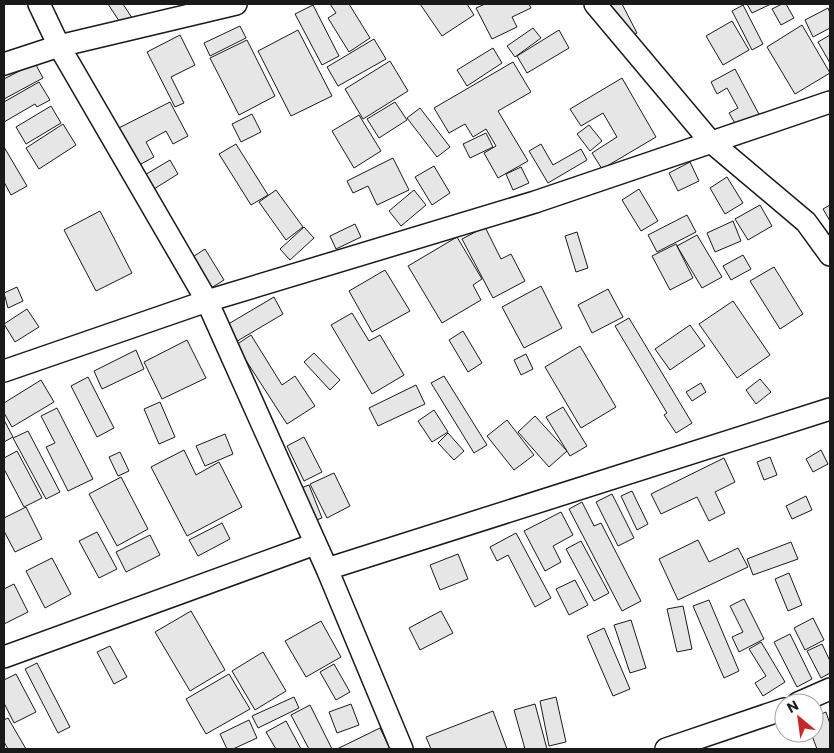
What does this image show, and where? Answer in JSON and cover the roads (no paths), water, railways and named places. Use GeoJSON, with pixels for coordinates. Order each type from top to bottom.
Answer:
{"type":"FeatureCollection","features":[{"type":"Feature","properties":{"kind":"street"},"geometry":{"type":"LineString","coordinates":[[39,4],[59,46],[207,301],[327,569],[402,749]]}},
{"type":"Feature","properties":{"kind":"street"},"geometry":{"type":"LineString","coordinates":[[4,64],[59,46],[236,4]]}},
{"type":"Feature","properties":{"kind":"street"},"geometry":{"type":"LineString","coordinates":[[595,4],[710,141],[806,222],[830,255]]}},
{"type":"Feature","properties":{"kind":"street"},"geometry":{"type":"LineString","coordinates":[[4,371],[207,301],[535,202],[710,141],[830,102]]}},
{"type":"Feature","properties":{"kind":"street"},"geometry":{"type":"LineString","coordinates":[[327,569],[830,409]]}},
{"type":"Feature","properties":{"kind":"street"},"geometry":{"type":"LineString","coordinates":[[4,657],[315,544]]}},
{"type":"Feature","properties":{"kind":"street"},"geometry":{"type":"LineString","coordinates":[[666,749],[774,712]]}}]}
